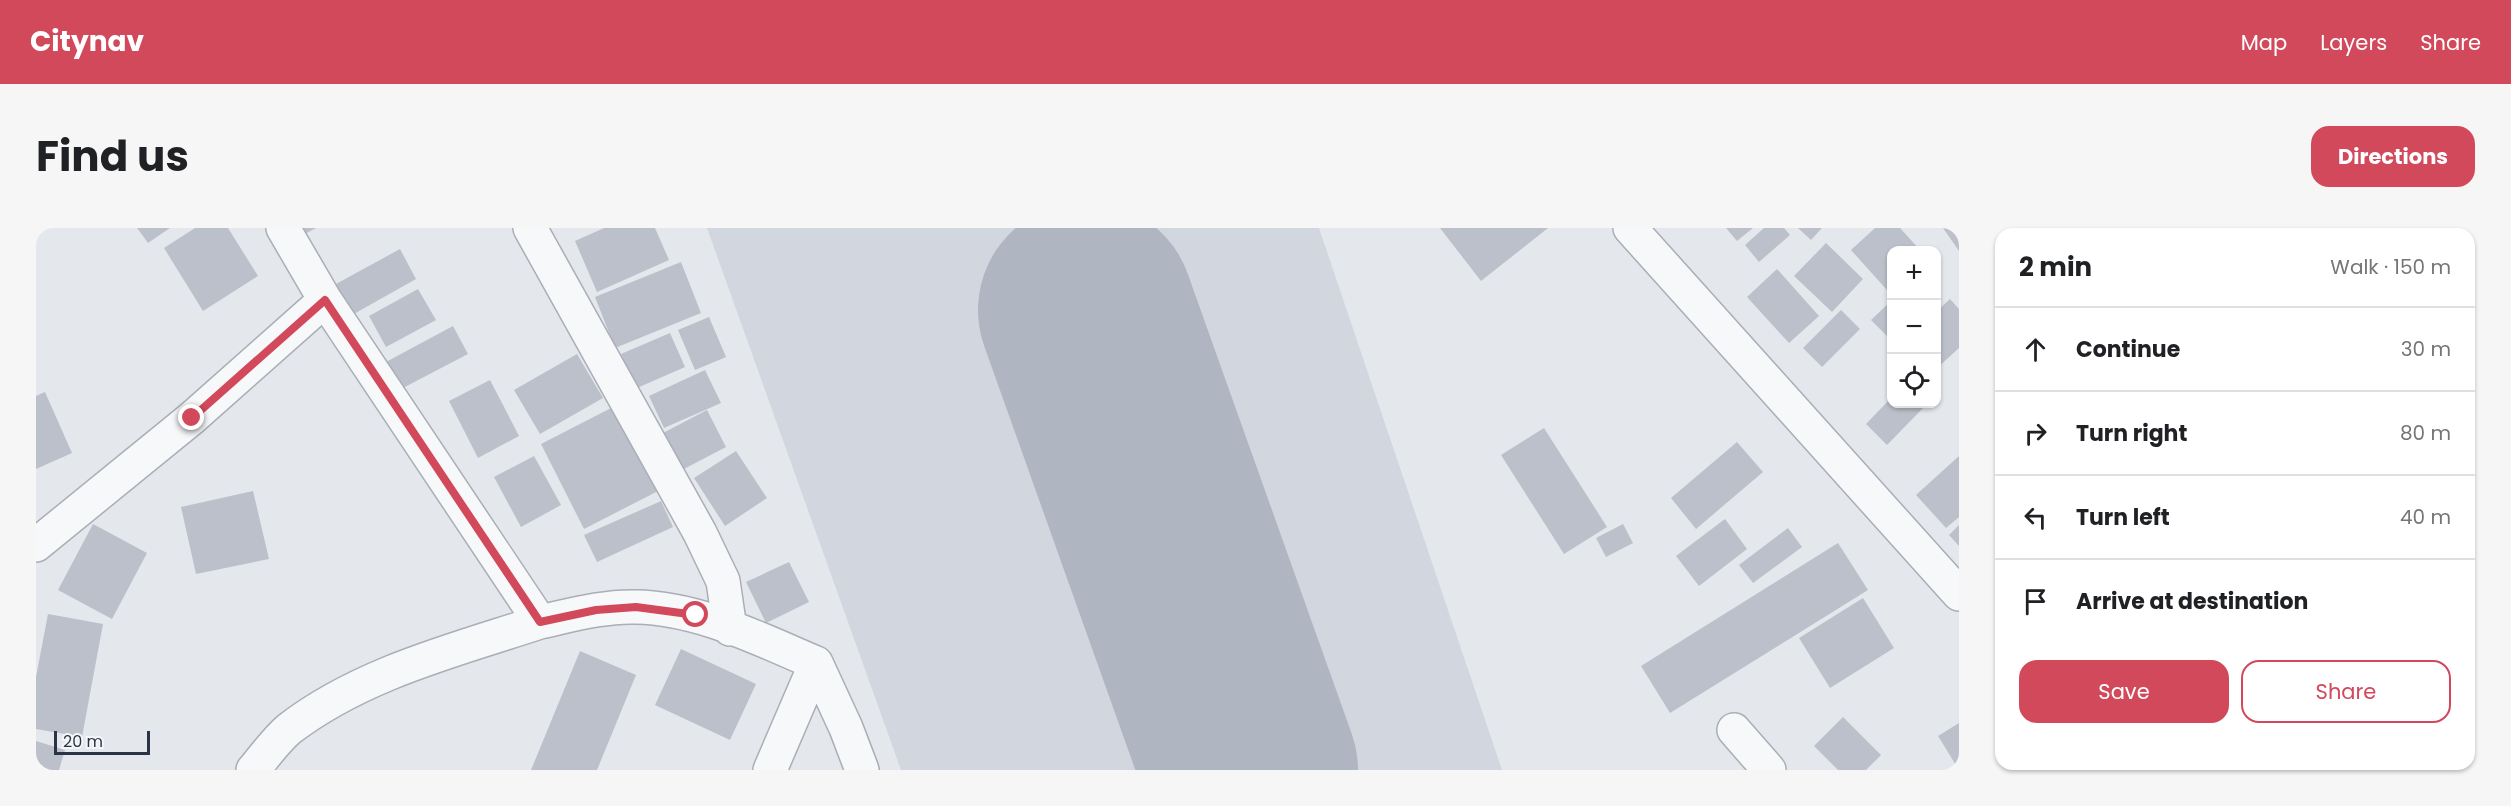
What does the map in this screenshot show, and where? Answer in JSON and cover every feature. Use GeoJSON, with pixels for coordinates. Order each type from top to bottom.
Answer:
{"type":"FeatureCollection","features":[{"type":"Feature","properties":{"kind":"street"},"geometry":{"type":"LineString","coordinates":[[283,228],[325,300],[540,622]]}},
{"type":"Feature","properties":{"kind":"street"},"geometry":{"type":"LineString","coordinates":[[530,228],[700,533],[723,580],[730,629]]}},
{"type":"Feature","properties":{"kind":"street"},"geometry":{"type":"LineString","coordinates":[[1630,228],[1959,594]]}},
{"type":"Feature","properties":{"kind":"street"},"geometry":{"type":"LineString","coordinates":[[36,545],[112,480],[192,418],[325,300]]}},
{"type":"Feature","properties":{"kind":"street"},"geometry":{"type":"LineString","coordinates":[[253,770],[288,730],[357,687],[405,667],[540,622],[596,610],[636,607],[696,615],[816,663],[846,728],[862,770]]}},
{"type":"Feature","properties":{"kind":"street"},"geometry":{"type":"LineString","coordinates":[[770,770],[816,663]]}},
{"type":"Feature","properties":{"kind":"street"},"geometry":{"type":"LineString","coordinates":[[1734,730],[1768,770]]}},
{"type":"Feature","properties":{"kind":"shaded area"},"geometry":{"type":"Polygon","coordinates":[[[707,228],[1319,228],[1502,770],[901,770],[707,228]]]}},
{"type":"Feature","properties":{"kind":"building"},"geometry":{"type":"Polygon","coordinates":[[[137,228],[170,228],[148,243],[137,228]]]}},
{"type":"Feature","properties":{"kind":"building"},"geometry":{"type":"Polygon","coordinates":[[[195,228],[228,228],[258,276],[203,311],[164,248],[195,228]]]}},
{"type":"Feature","properties":{"kind":"building"},"geometry":{"type":"Polygon","coordinates":[[[299,228],[316,228],[303,235],[299,228]]]}},
{"type":"Feature","properties":{"kind":"building"},"geometry":{"type":"Polygon","coordinates":[[[604,228],[655,228],[669,260],[597,292],[575,241],[604,228]]]}},
{"type":"Feature","properties":{"kind":"building"},"geometry":{"type":"Polygon","coordinates":[[[1440,228],[1548,228],[1481,281],[1440,228]]]}},
{"type":"Feature","properties":{"kind":"building"},"geometry":{"type":"Polygon","coordinates":[[[1726,228],[1753,228],[1737,241],[1726,228]]]}},
{"type":"Feature","properties":{"kind":"building"},"geometry":{"type":"Polygon","coordinates":[[[1764,228],[1784,228],[1790,235],[1759,262],[1745,245],[1764,228]]]}},
{"type":"Feature","properties":{"kind":"building"},"geometry":{"type":"Polygon","coordinates":[[[1798,228],[1822,228],[1811,240],[1798,228]]]}},
{"type":"Feature","properties":{"kind":"building"},"geometry":{"type":"Polygon","coordinates":[[[1875,228],[1900,228],[1916,246],[1887,246],[1887,290],[1851,250],[1875,228]]]}},
{"type":"Feature","properties":{"kind":"building"},"geometry":{"type":"Polygon","coordinates":[[[1943,228],[1959,228],[1959,251],[1943,228]]]}},
{"type":"Feature","properties":{"kind":"building"},"geometry":{"type":"Polygon","coordinates":[[[1826,243],[1863,279],[1832,312],[1794,276],[1826,243]]]}},
{"type":"Feature","properties":{"kind":"building"},"geometry":{"type":"Polygon","coordinates":[[[400,249],[416,279],[352,315],[336,284],[400,249]]]}},
{"type":"Feature","properties":{"kind":"building"},"geometry":{"type":"Polygon","coordinates":[[[681,262],[701,313],[615,348],[595,297],[681,262]]]}},
{"type":"Feature","properties":{"kind":"building"},"geometry":{"type":"Polygon","coordinates":[[[1777,269],[1819,316],[1789,343],[1747,297],[1777,269]]]}},
{"type":"Feature","properties":{"kind":"building"},"geometry":{"type":"Polygon","coordinates":[[[418,289],[436,320],[386,347],[369,316],[418,289]]]}},
{"type":"Feature","properties":{"kind":"building"},"geometry":{"type":"Polygon","coordinates":[[[1950,299],[1959,309],[1959,348],[1941,364],[1941,354],[1941,307],[1950,299]]]}},
{"type":"Feature","properties":{"kind":"building"},"geometry":{"type":"Polygon","coordinates":[[[1887,305],[1887,336],[1871,320],[1887,305]]]}},
{"type":"Feature","properties":{"kind":"building"},"geometry":{"type":"Polygon","coordinates":[[[1841,310],[1860,329],[1822,367],[1803,348],[1841,310]]]}},
{"type":"Feature","properties":{"kind":"building"},"geometry":{"type":"Polygon","coordinates":[[[709,317],[726,357],[695,370],[678,330],[709,317]]]}},
{"type":"Feature","properties":{"kind":"building"},"geometry":{"type":"Polygon","coordinates":[[[453,326],[468,354],[401,389],[386,362],[453,326]]]}},
{"type":"Feature","properties":{"kind":"building"},"geometry":{"type":"Polygon","coordinates":[[[670,333],[685,367],[637,388],[621,354],[670,333]]]}},
{"type":"Feature","properties":{"kind":"building"},"geometry":{"type":"Polygon","coordinates":[[[577,354],[603,398],[540,434],[514,390],[577,354]]]}},
{"type":"Feature","properties":{"kind":"building"},"geometry":{"type":"Polygon","coordinates":[[[705,370],[721,403],[664,428],[649,396],[705,370]]]}},
{"type":"Feature","properties":{"kind":"building"},"geometry":{"type":"Polygon","coordinates":[[[490,380],[519,436],[478,458],[449,401],[490,380]]]}},
{"type":"Feature","properties":{"kind":"building"},"geometry":{"type":"Polygon","coordinates":[[[45,392],[72,453],[36,469],[36,396],[45,392]]]}},
{"type":"Feature","properties":{"kind":"building"},"geometry":{"type":"Polygon","coordinates":[[[1887,402],[1887,408],[1923,408],[1887,445],[1866,424],[1887,402]]]}},
{"type":"Feature","properties":{"kind":"building"},"geometry":{"type":"Polygon","coordinates":[[[617,405],[660,490],[584,529],[541,444],[617,405]]]}},
{"type":"Feature","properties":{"kind":"building"},"geometry":{"type":"Polygon","coordinates":[[[707,410],[726,447],[682,470],[663,433],[707,410]]]}},
{"type":"Feature","properties":{"kind":"building"},"geometry":{"type":"Polygon","coordinates":[[[1544,428],[1607,527],[1564,554],[1501,455],[1544,428]]]}},
{"type":"Feature","properties":{"kind":"building"},"geometry":{"type":"Polygon","coordinates":[[[1737,442],[1763,472],[1696,529],[1671,498],[1737,442]]]}},
{"type":"Feature","properties":{"kind":"building"},"geometry":{"type":"Polygon","coordinates":[[[736,451],[767,498],[725,526],[694,478],[736,451]]]}},
{"type":"Feature","properties":{"kind":"building"},"geometry":{"type":"Polygon","coordinates":[[[534,456],[561,505],[521,527],[494,477],[534,456]]]}},
{"type":"Feature","properties":{"kind":"building"},"geometry":{"type":"Polygon","coordinates":[[[1959,456],[1959,517],[1946,528],[1916,495],[1959,456]]]}},
{"type":"Feature","properties":{"kind":"building"},"geometry":{"type":"Polygon","coordinates":[[[253,491],[269,559],[196,574],[181,507],[253,491]]]}},
{"type":"Feature","properties":{"kind":"building"},"geometry":{"type":"Polygon","coordinates":[[[661,501],[673,527],[597,562],[584,535],[661,501]]]}},
{"type":"Feature","properties":{"kind":"building"},"geometry":{"type":"Polygon","coordinates":[[[1725,519],[1747,549],[1699,586],[1676,556],[1725,519]]]}},
{"type":"Feature","properties":{"kind":"building"},"geometry":{"type":"Polygon","coordinates":[[[93,524],[147,553],[112,619],[58,590],[93,524]]]}},
{"type":"Feature","properties":{"kind":"building"},"geometry":{"type":"Polygon","coordinates":[[[1623,524],[1633,543],[1606,557],[1596,538],[1623,524]]]}},
{"type":"Feature","properties":{"kind":"building"},"geometry":{"type":"Polygon","coordinates":[[[1959,525],[1959,546],[1949,535],[1959,525]]]}},
{"type":"Feature","properties":{"kind":"building"},"geometry":{"type":"Polygon","coordinates":[[[1788,528],[1802,547],[1753,583],[1739,565],[1788,528]]]}},
{"type":"Feature","properties":{"kind":"building"},"geometry":{"type":"Polygon","coordinates":[[[1838,543],[1868,590],[1670,713],[1641,666],[1838,543]]]}},
{"type":"Feature","properties":{"kind":"building"},"geometry":{"type":"Polygon","coordinates":[[[789,562],[809,602],[766,623],[746,582],[789,562]]]}},
{"type":"Feature","properties":{"kind":"building"},"geometry":{"type":"Polygon","coordinates":[[[1863,598],[1894,648],[1830,688],[1799,638],[1863,598]]]}},
{"type":"Feature","properties":{"kind":"building"},"geometry":{"type":"Polygon","coordinates":[[[48,614],[103,624],[82,737],[36,729],[36,677],[48,614]]]}},
{"type":"Feature","properties":{"kind":"building"},"geometry":{"type":"Polygon","coordinates":[[[681,649],[756,684],[730,740],[655,705],[681,649]]]}},
{"type":"Feature","properties":{"kind":"building"},"geometry":{"type":"Polygon","coordinates":[[[580,651],[636,675],[597,770],[531,770],[580,651]]]}},
{"type":"Feature","properties":{"kind":"building"},"geometry":{"type":"Polygon","coordinates":[[[1843,717],[1881,755],[1866,770],[1838,770],[1814,746],[1843,717]]]}},
{"type":"Feature","properties":{"kind":"building"},"geometry":{"type":"Polygon","coordinates":[[[1959,723],[1959,770],[1938,736],[1959,723]]]}},
{"type":"Feature","properties":{"kind":"building"},"geometry":{"type":"Polygon","coordinates":[[[36,741],[65,750],[59,770],[36,770],[36,741]]]}},
{"type":"Feature","properties":{"kind":"runway"},"geometry":{"type":"LineString","coordinates":[[1086,310],[1250,770]]}},
{"type":"Feature","properties":{"kind":"route"},"geometry":{"type":"LineString","coordinates":[[192,418],[325,300],[540,622],[596,610],[636,607],[696,615]]}}]}
